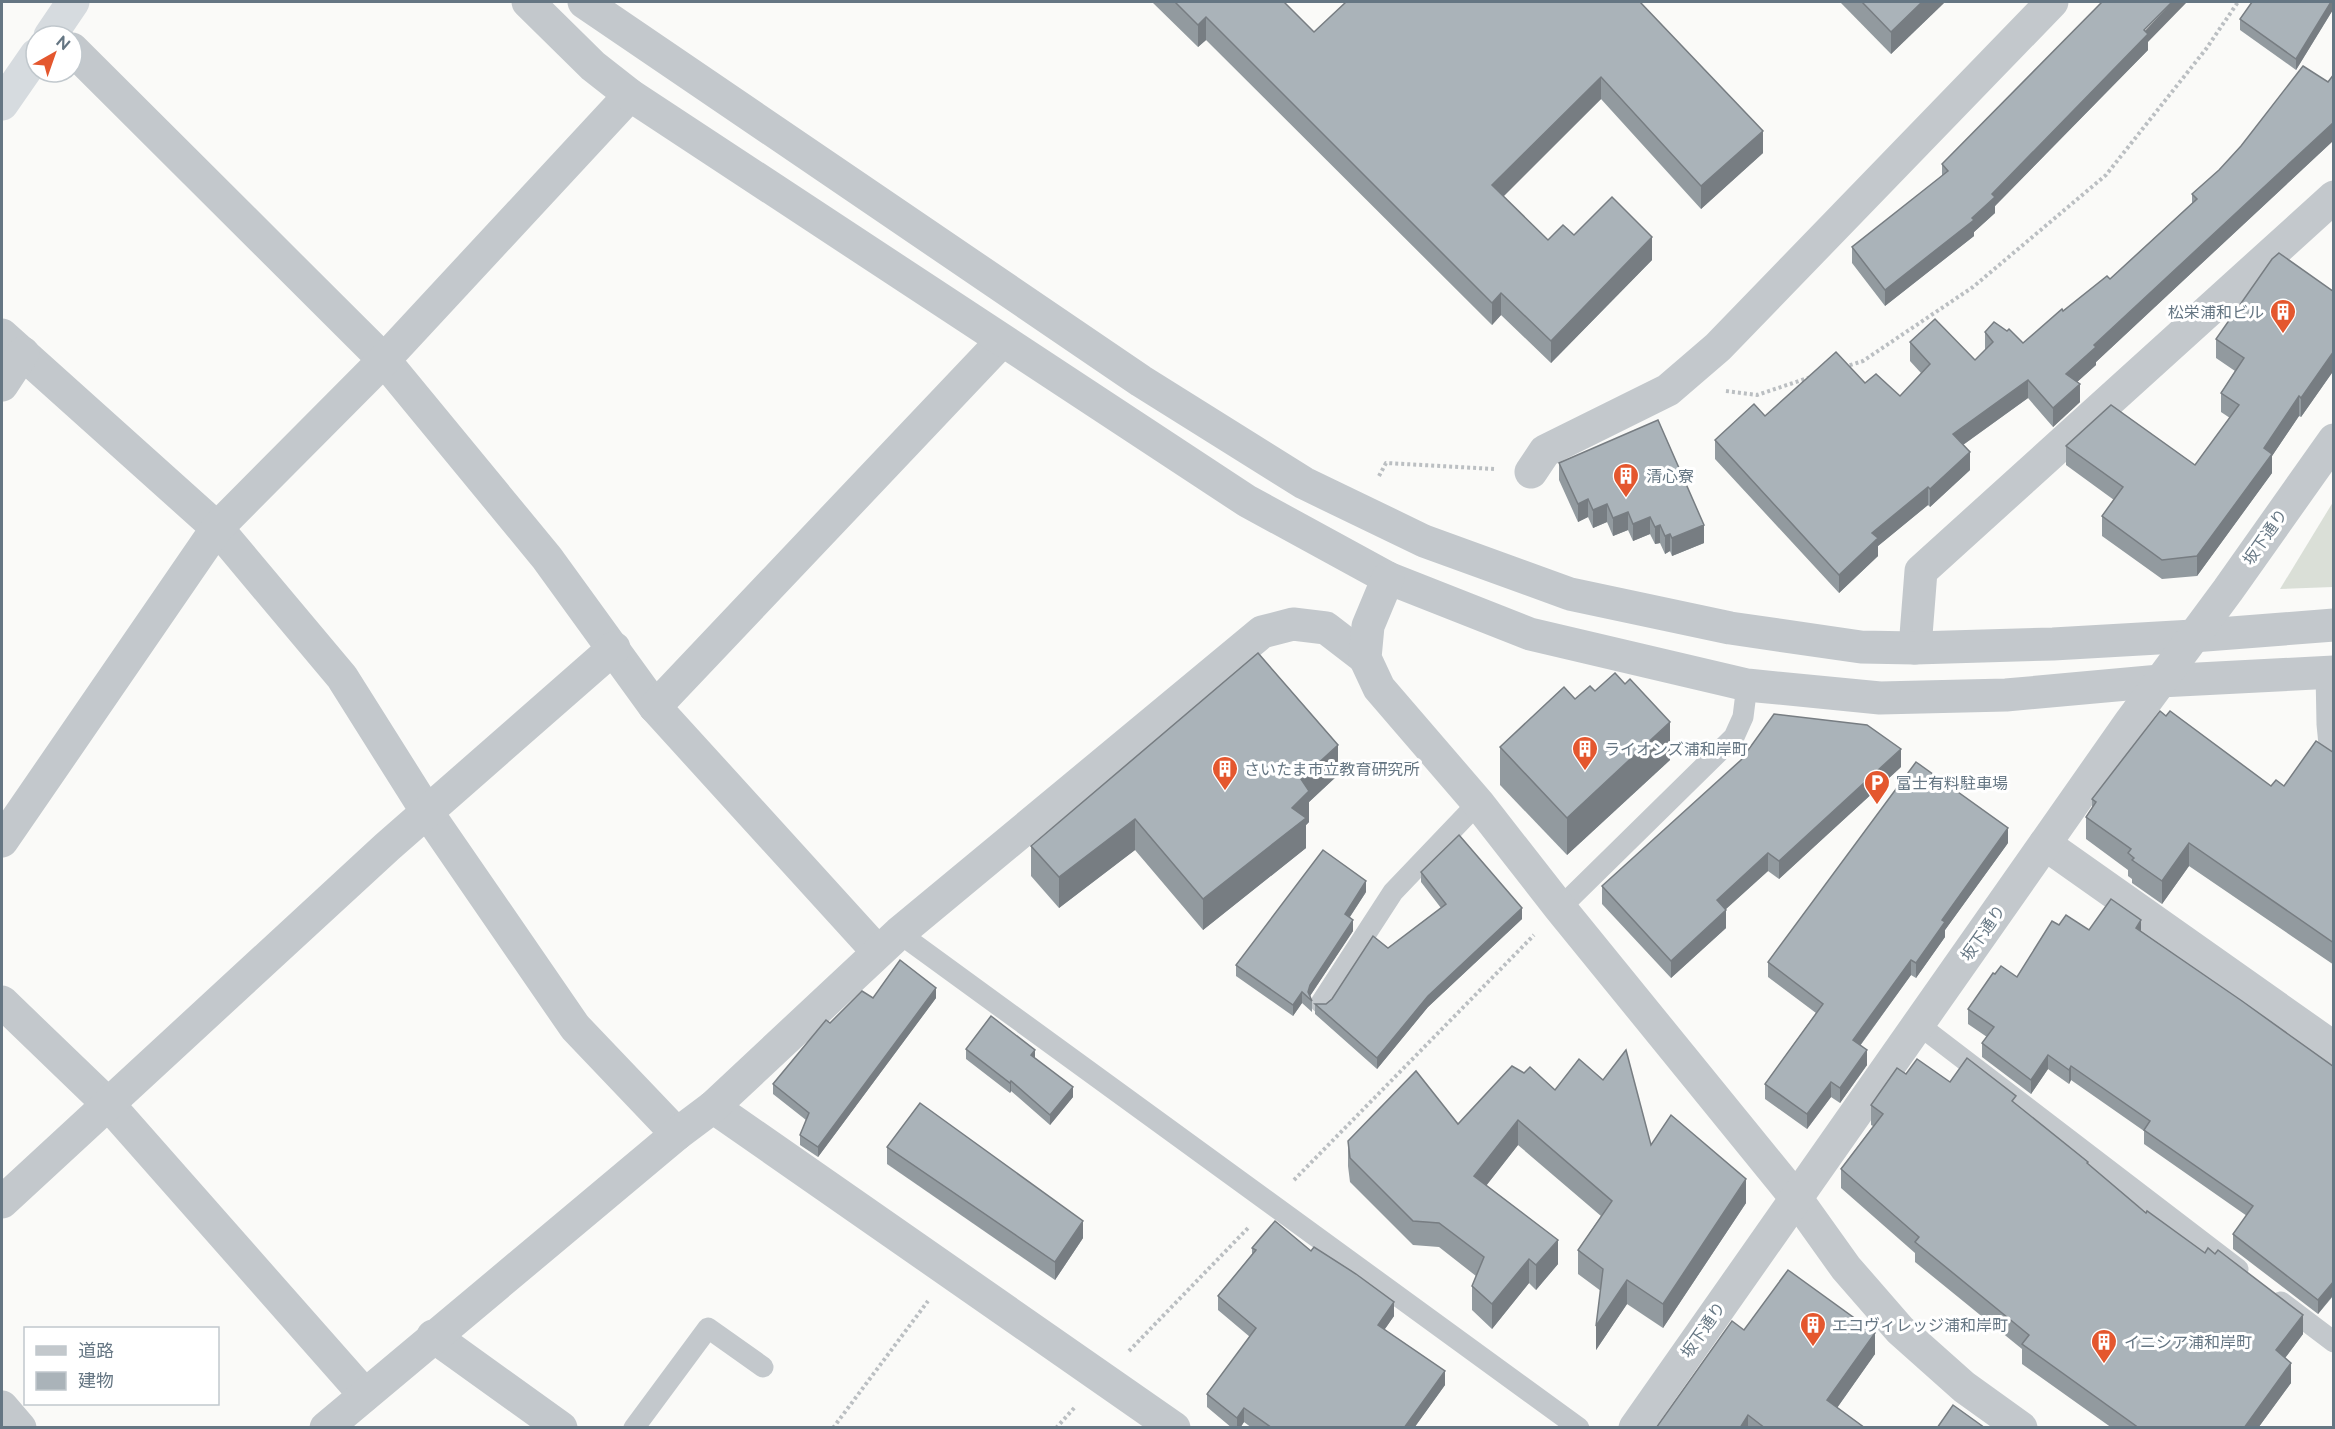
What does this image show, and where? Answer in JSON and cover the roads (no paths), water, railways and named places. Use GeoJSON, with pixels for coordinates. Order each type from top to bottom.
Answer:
{"type":"FeatureCollection","features":[{"type":"Feature","properties":{"kind":"highway"},"geometry":{"type":"LineString","coordinates":[[62,24],[73,2]]}},
{"type":"Feature","properties":{"kind":"highway"},"geometry":{"type":"LineString","coordinates":[[2,104],[24,77]]}},
{"type":"Feature","properties":{"kind":"street"},"geometry":{"type":"LineString","coordinates":[[528,2],[593,66],[630,94],[1247,501],[1388,578],[1530,634],[1747,685],[1880,698],[2006,695],[2160,681],[2330,672]]}},
{"type":"Feature","properties":{"kind":"street"},"geometry":{"type":"LineString","coordinates":[[584,2],[1141,381],[1304,483],[1424,541],[1570,594],[1730,628],[1860,647],[1915,648],[2193,636],[2334,625]]}},
{"type":"Feature","properties":{"kind":"street"},"geometry":{"type":"LineString","coordinates":[[1531,472],[1545,451],[1668,390],[1718,347],[2052,2]]}},
{"type":"Feature","properties":{"kind":"street"},"geometry":{"type":"LineString","coordinates":[[84,70],[384,360],[547,558],[655,707],[888,942]]}},
{"type":"Feature","properties":{"kind":"street"},"geometry":{"type":"LineString","coordinates":[[2,841],[217,528],[384,360],[630,94]]}},
{"type":"Feature","properties":{"kind":"street"},"geometry":{"type":"LineString","coordinates":[[1915,648],[1920,571],[2334,196]]}},
{"type":"Feature","properties":{"kind":"street"},"geometry":{"type":"LineString","coordinates":[[655,707],[1002,341]]}},
{"type":"Feature","properties":{"kind":"street"},"geometry":{"type":"LineString","coordinates":[[2,385],[12,344],[217,528],[342,677],[427,812],[575,1027],[677,1134]]}},
{"type":"Feature","properties":{"kind":"street","name":"坂下通り"},"geometry":{"type":"LineString","coordinates":[[1635,1428],[2044,844],[2160,681],[2330,451]]}},
{"type":"Feature","properties":{"kind":"street"},"geometry":{"type":"LineString","coordinates":[[1365,658],[1368,626],[1388,578]]}},
{"type":"Feature","properties":{"kind":"street"},"geometry":{"type":"LineString","coordinates":[[326,1428],[433,1336],[712,1107],[888,942],[1262,632],[1293,624],[1326,628],[1365,658],[1379,688],[1478,803],[1560,908],[1796,1198],[1846,1268],[1900,1330],[1964,1387],[2021,1428]]}},
{"type":"Feature","properties":{"kind":"street"},"geometry":{"type":"LineString","coordinates":[[2,1202],[427,812],[614,648]]}},
{"type":"Feature","properties":{"kind":"street"},"geometry":{"type":"LineString","coordinates":[[2044,844],[2334,1048]]}},
{"type":"Feature","properties":{"kind":"street"},"geometry":{"type":"LineString","coordinates":[[2,1002],[109,1105],[365,1395]]}},
{"type":"Feature","properties":{"kind":"street"},"geometry":{"type":"LineString","coordinates":[[712,1107],[1104,1377],[1174,1428]]}},
{"type":"Feature","properties":{"kind":"street"},"geometry":{"type":"LineString","coordinates":[[433,1336],[561,1428]]}},
{"type":"Feature","properties":{"kind":"street"},"geometry":{"type":"LineString","coordinates":[[2,1407],[21,1428]]}},
{"type":"Feature","properties":{"kind":"lane"},"geometry":{"type":"LineString","coordinates":[[2330,672],[2326,724],[2330,755],[2334,757]]}},
{"type":"Feature","properties":{"kind":"lane"},"geometry":{"type":"LineString","coordinates":[[1560,908],[1734,737],[1743,717],[1747,685]]}},
{"type":"Feature","properties":{"kind":"lane"},"geometry":{"type":"LineString","coordinates":[[1321,1003],[1393,892],[1478,803]]}},
{"type":"Feature","properties":{"kind":"lane"},"geometry":{"type":"LineString","coordinates":[[888,942],[1272,1202],[1579,1428]]}},
{"type":"Feature","properties":{"kind":"lane"},"geometry":{"type":"LineString","coordinates":[[1919,1025],[2334,1342]]}},
{"type":"Feature","properties":{"kind":"lane"},"geometry":{"type":"LineString","coordinates":[[634,1428],[708,1328],[763,1367]]}},
{"type":"Feature","properties":{"kind":"place","name":"松栄浦和ビル"},"geometry":{"type":"Point","coordinates":[2283,335]}},
{"type":"Feature","properties":{"kind":"place","name":"清心寮"},"geometry":{"type":"Point","coordinates":[1626,499]}},
{"type":"Feature","properties":{"kind":"place","name":"ライオンズ浦和岸町"},"geometry":{"type":"Point","coordinates":[1585,772]}},
{"type":"Feature","properties":{"kind":"place","name":"さいたま市立教育研究所"},"geometry":{"type":"Point","coordinates":[1225,792]}},
{"type":"Feature","properties":{"kind":"place","name":"富士有料駐車場"},"geometry":{"type":"Point","coordinates":[1877,806]}},
{"type":"Feature","properties":{"kind":"place","name":"エコヴィレッジ浦和岸町"},"geometry":{"type":"Point","coordinates":[1813,1348]}},
{"type":"Feature","properties":{"kind":"place","name":"イニシア浦和岸町"},"geometry":{"type":"Point","coordinates":[2104,1365]}}]}
